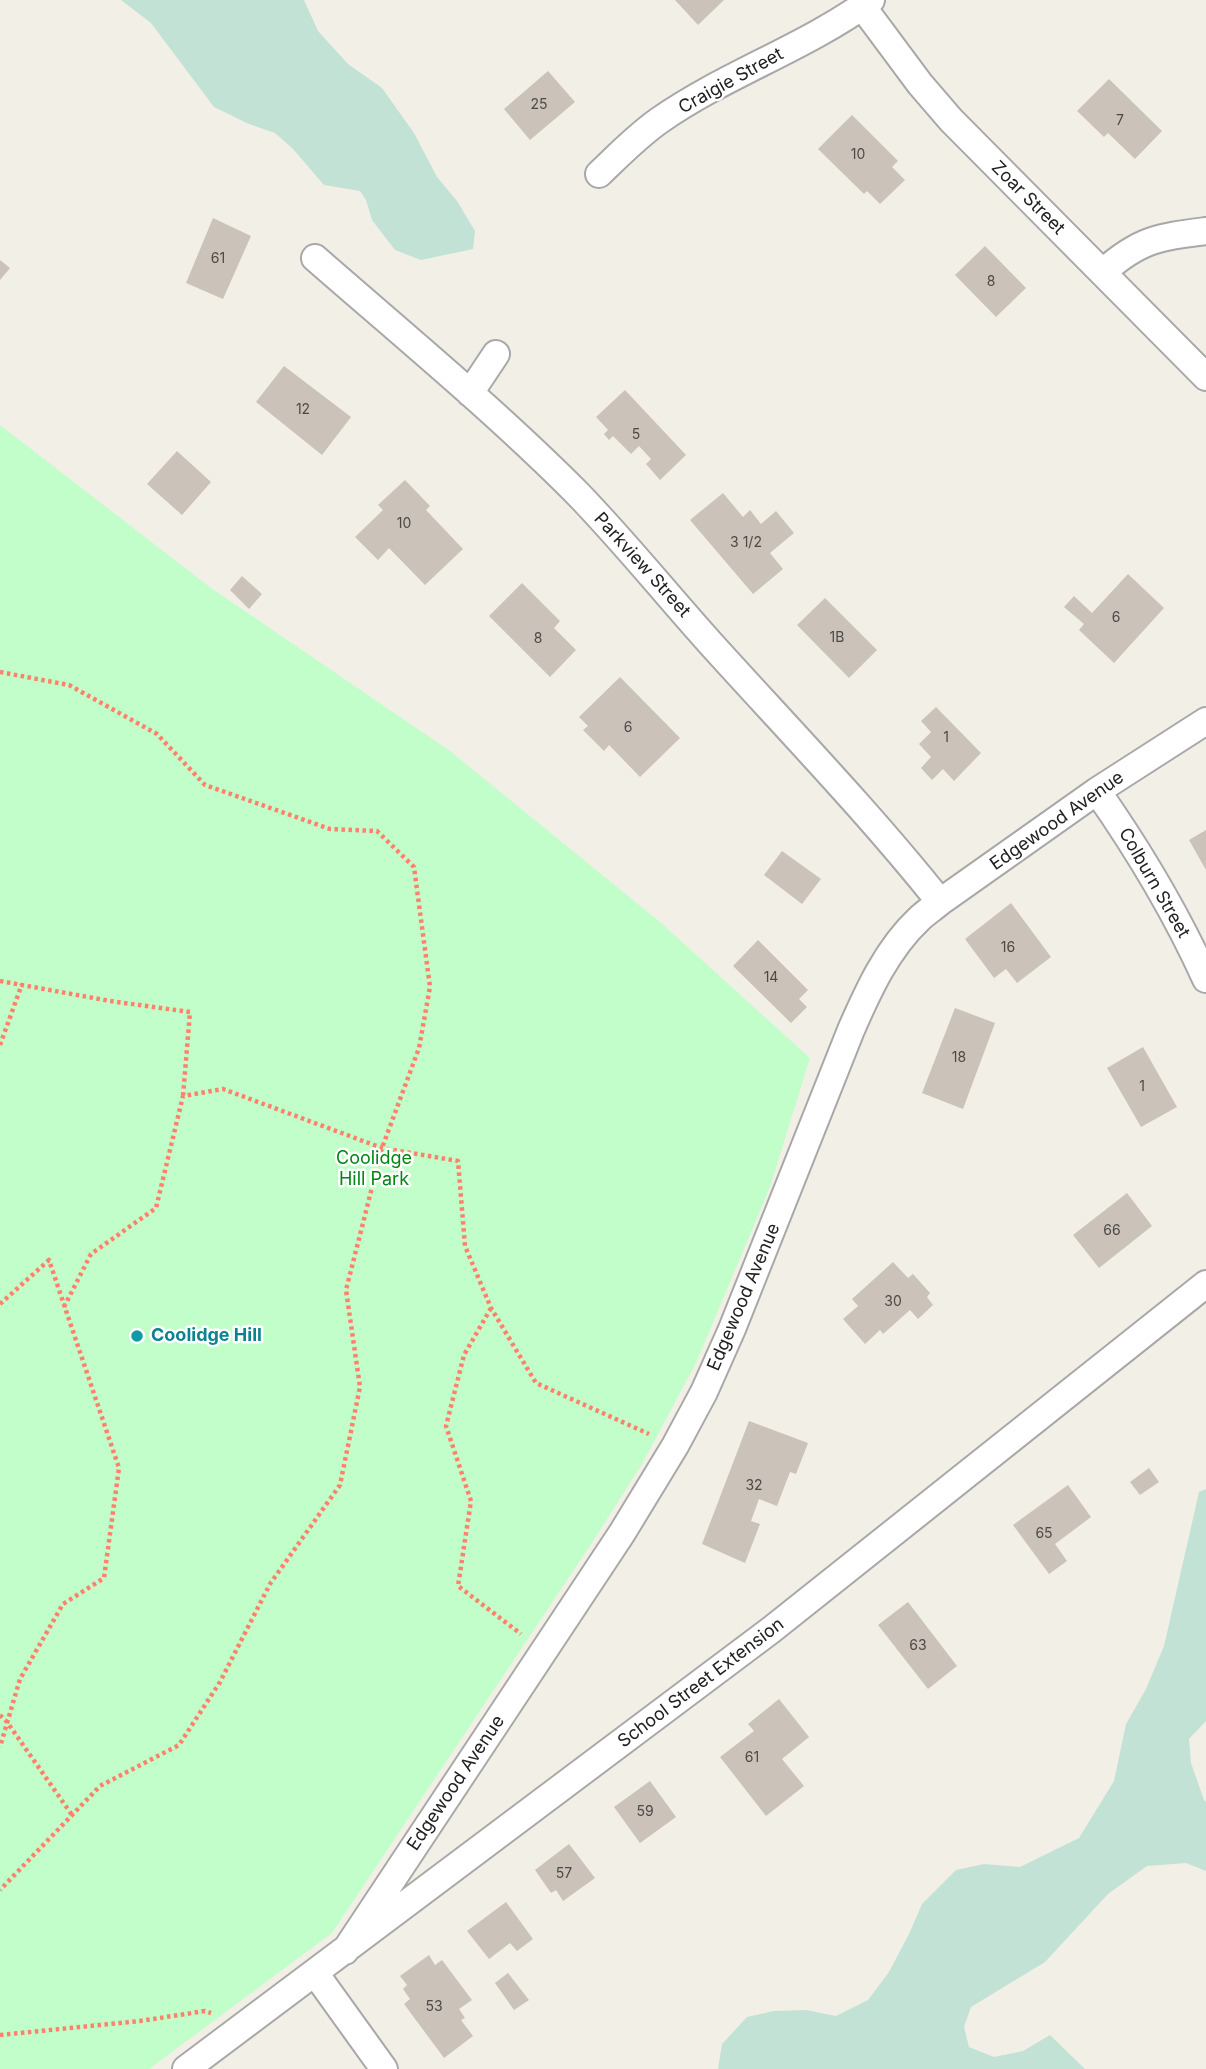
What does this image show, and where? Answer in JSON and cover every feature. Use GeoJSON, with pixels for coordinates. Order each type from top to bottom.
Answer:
{"type":"FeatureCollection","features":[{"type":"Feature","properties":{"kind":"street","name":"Craigie Street"},"geometry":{"type":"LineString","coordinates":[[599,174],[629,144],[661,120],[696,98],[823,31],[867,3]]}},
{"type":"Feature","properties":{"kind":"street","name":"Zoar Street"},"geometry":{"type":"LineString","coordinates":[[867,3],[919,84],[951,120],[1206,377]]}},
{"type":"Feature","properties":{"kind":"street"},"geometry":{"type":"LineString","coordinates":[[1103,272],[1123,254],[1141,244],[1160,237],[1206,231]]}},
{"type":"Feature","properties":{"kind":"street","name":"Parkview Street"},"geometry":{"type":"LineString","coordinates":[[315,258],[470,393],[575,491],[895,846],[940,902]]}},
{"type":"Feature","properties":{"kind":"street"},"geometry":{"type":"LineString","coordinates":[[470,393],[496,354]]}},
{"type":"Feature","properties":{"kind":"street","name":"Edgewood Avenue"},"geometry":{"type":"LineString","coordinates":[[345,1951],[652,1486],[675,1446],[704,1392],[732,1329],[865,998],[885,962],[919,919],[940,902],[1097,792],[1206,720]]}},
{"type":"Feature","properties":{"kind":"street","name":"Colburn Street"},"geometry":{"type":"LineString","coordinates":[[1097,792],[1132,843],[1180,923],[1206,979]]}},
{"type":"Feature","properties":{"kind":"street","name":"School Street Extension"},"geometry":{"type":"LineString","coordinates":[[187,2069],[771,1630],[1206,1284]]}},
{"type":"Feature","properties":{"kind":"street"},"geometry":{"type":"LineString","coordinates":[[315,1973],[384,2069]]}},
{"type":"Feature","properties":{"kind":"path"},"geometry":{"type":"LineString","coordinates":[[0,672],[69,685],[157,734],[205,785],[330,829],[376,831],[414,867],[430,987],[419,1048],[382,1148],[345,1290],[360,1387],[340,1485],[270,1584],[220,1682],[179,1745],[100,1786],[0,1890]]}},
{"type":"Feature","properties":{"kind":"path"},"geometry":{"type":"LineString","coordinates":[[0,981],[190,1012],[183,1096],[156,1208],[92,1254],[64,1307]]}},
{"type":"Feature","properties":{"kind":"path"},"geometry":{"type":"LineString","coordinates":[[0,1045],[22,984]]}},
{"type":"Feature","properties":{"kind":"path"},"geometry":{"type":"LineString","coordinates":[[183,1096],[223,1089],[382,1148],[458,1161],[464,1246],[491,1308],[536,1384],[675,1446]]}},
{"type":"Feature","properties":{"kind":"path"},"geometry":{"type":"LineString","coordinates":[[0,1304],[49,1260],[119,1468],[104,1578],[63,1604],[20,1679],[0,1747]]}},
{"type":"Feature","properties":{"kind":"path"},"geometry":{"type":"LineString","coordinates":[[491,1308],[464,1356],[446,1426],[471,1501],[458,1586],[544,1651]]}},
{"type":"Feature","properties":{"kind":"path"},"geometry":{"type":"LineString","coordinates":[[0,1716],[7,1722],[72,1815]]}},
{"type":"Feature","properties":{"kind":"path"},"geometry":{"type":"LineString","coordinates":[[0,2035],[140,2021],[205,2011],[244,2026]]}},
{"type":"Feature","properties":{"kind":"green space"},"geometry":{"type":"Polygon","coordinates":[[[121,0],[304,0],[318,31],[348,64],[382,88],[414,133],[437,177],[457,201],[475,231],[473,249],[421,260],[395,250],[372,220],[366,200],[360,191],[324,185],[293,149],[275,133],[214,107],[151,23],[121,0]]]}},
{"type":"Feature","properties":{"kind":"green space","name":"Coolidge Hill Park"},"geometry":{"type":"Polygon","coordinates":[[[0,425],[211,588],[450,751],[660,922],[810,1058],[770,1187],[696,1363],[642,1464],[593,1541],[332,1933],[149,2069],[0,2069],[0,425]]]}},
{"type":"Feature","properties":{"kind":"green space"},"geometry":{"type":"Polygon","coordinates":[[[1206,1489],[1206,1721],[1189,1739],[1191,1763],[1206,1802],[1206,1871],[1186,1863],[1147,1866],[1108,1894],[1045,1962],[971,2007],[964,2027],[969,2047],[994,2057],[1023,2051],[1050,2035],[1085,2069],[718,2069],[722,2044],[747,2017],[774,2011],[806,2010],[836,2016],[868,2000],[889,1972],[922,1904],[956,1870],[984,1864],[1020,1867],[1079,1838],[1114,1781],[1126,1724],[1146,1689],[1164,1646],[1199,1492],[1206,1489]]]}},
{"type":"Feature","properties":{"kind":"building"},"geometry":{"type":"Polygon","coordinates":[[[675,0],[724,0],[698,25],[675,0]]]}},
{"type":"Feature","properties":{"kind":"building"},"geometry":{"type":"Polygon","coordinates":[[[548,71],[575,102],[530,140],[504,109],[548,71]]]}},
{"type":"Feature","properties":{"kind":"building"},"geometry":{"type":"Polygon","coordinates":[[[1109,79],[1162,131],[1135,159],[1108,133],[1104,137],[1077,111],[1109,79]]]}},
{"type":"Feature","properties":{"kind":"building"},"geometry":{"type":"Polygon","coordinates":[[[852,115],[898,161],[892,167],[905,180],[880,204],[867,191],[864,194],[818,149],[852,115]]]}},
{"type":"Feature","properties":{"kind":"building"},"geometry":{"type":"Polygon","coordinates":[[[213,218],[251,236],[223,299],[186,283],[213,218]]]}},
{"type":"Feature","properties":{"kind":"building"},"geometry":{"type":"Polygon","coordinates":[[[985,246],[1026,288],[996,317],[955,275],[985,246]]]}},
{"type":"Feature","properties":{"kind":"building"},"geometry":{"type":"Polygon","coordinates":[[[0,260],[10,268],[0,280],[0,260]]]}},
{"type":"Feature","properties":{"kind":"building"},"geometry":{"type":"Polygon","coordinates":[[[284,366],[351,417],[322,455],[256,402],[284,366]]]}},
{"type":"Feature","properties":{"kind":"building"},"geometry":{"type":"Polygon","coordinates":[[[625,390],[686,455],[660,480],[646,464],[651,459],[639,446],[631,454],[613,436],[609,440],[604,434],[608,430],[596,417],[625,390]]]}},
{"type":"Feature","properties":{"kind":"building"},"geometry":{"type":"Polygon","coordinates":[[[177,451],[211,482],[182,515],[147,484],[177,451]]]}},
{"type":"Feature","properties":{"kind":"building"},"geometry":{"type":"Polygon","coordinates":[[[405,480],[430,506],[426,510],[463,549],[425,585],[389,548],[378,560],[355,537],[383,510],[378,505],[405,480]]]}},
{"type":"Feature","properties":{"kind":"building"},"geometry":{"type":"Polygon","coordinates":[[[723,493],[743,517],[750,510],[761,524],[776,511],[794,533],[770,553],[783,569],[753,594],[690,520],[723,493]]]}},
{"type":"Feature","properties":{"kind":"building"},"geometry":{"type":"Polygon","coordinates":[[[1128,574],[1164,608],[1114,663],[1079,630],[1084,624],[1064,607],[1074,596],[1092,613],[1128,574]]]}},
{"type":"Feature","properties":{"kind":"building"},"geometry":{"type":"Polygon","coordinates":[[[242,576],[262,594],[249,609],[230,590],[242,576]]]}},
{"type":"Feature","properties":{"kind":"building"},"geometry":{"type":"Polygon","coordinates":[[[522,583],[560,621],[554,628],[576,650],[550,677],[489,616],[522,583]]]}},
{"type":"Feature","properties":{"kind":"building"},"geometry":{"type":"Polygon","coordinates":[[[825,598],[877,650],[849,678],[797,625],[825,598]]]}},
{"type":"Feature","properties":{"kind":"building"},"geometry":{"type":"Polygon","coordinates":[[[620,677],[680,738],[640,777],[609,745],[604,751],[583,730],[588,726],[579,717],[620,677]]]}},
{"type":"Feature","properties":{"kind":"building"},"geometry":{"type":"Polygon","coordinates":[[[936,707],[981,753],[954,781],[943,769],[932,780],[921,768],[931,757],[919,744],[931,732],[921,721],[936,707]]]}},
{"type":"Feature","properties":{"kind":"building"},"geometry":{"type":"Polygon","coordinates":[[[1206,830],[1206,870],[1189,840],[1206,830]]]}},
{"type":"Feature","properties":{"kind":"building"},"geometry":{"type":"Polygon","coordinates":[[[782,851],[821,879],[802,904],[764,875],[782,851]]]}},
{"type":"Feature","properties":{"kind":"building"},"geometry":{"type":"Polygon","coordinates":[[[1011,903],[1051,957],[1017,983],[1006,969],[994,978],[965,939],[1011,903]]]}},
{"type":"Feature","properties":{"kind":"building"},"geometry":{"type":"Polygon","coordinates":[[[758,940],[808,990],[799,999],[807,1007],[791,1023],[733,966],[758,940]]]}},
{"type":"Feature","properties":{"kind":"building"},"geometry":{"type":"Polygon","coordinates":[[[955,1008],[995,1023],[963,1109],[922,1093],[955,1008]]]}},
{"type":"Feature","properties":{"kind":"building"},"geometry":{"type":"Polygon","coordinates":[[[1143,1047],[1177,1107],[1141,1127],[1107,1068],[1143,1047]]]}},
{"type":"Feature","properties":{"kind":"building"},"geometry":{"type":"Polygon","coordinates":[[[1127,1193],[1152,1226],[1099,1268],[1073,1235],[1127,1193]]]}},
{"type":"Feature","properties":{"kind":"building"},"geometry":{"type":"Polygon","coordinates":[[[893,1262],[908,1278],[913,1274],[930,1293],[927,1297],[933,1305],[918,1319],[910,1310],[883,1334],[880,1330],[865,1344],[843,1319],[858,1306],[852,1299],[893,1262]]]}},
{"type":"Feature","properties":{"kind":"building"},"geometry":{"type":"Polygon","coordinates":[[[749,1421],[808,1443],[796,1474],[790,1472],[777,1506],[759,1499],[751,1521],[760,1524],[745,1563],[702,1544],[749,1421]]]}},
{"type":"Feature","properties":{"kind":"building"},"geometry":{"type":"Polygon","coordinates":[[[1149,1468],[1159,1482],[1140,1495],[1130,1482],[1149,1468]]]}},
{"type":"Feature","properties":{"kind":"building"},"geometry":{"type":"Polygon","coordinates":[[[1068,1485],[1091,1517],[1055,1544],[1067,1561],[1049,1574],[1013,1525],[1068,1485]]]}},
{"type":"Feature","properties":{"kind":"building"},"geometry":{"type":"Polygon","coordinates":[[[908,1602],[957,1666],[928,1689],[878,1625],[908,1602]]]}},
{"type":"Feature","properties":{"kind":"building"},"geometry":{"type":"Polygon","coordinates":[[[779,1699],[809,1737],[782,1759],[804,1786],[766,1816],[720,1757],[754,1731],[748,1724],[779,1699]]]}},
{"type":"Feature","properties":{"kind":"building"},"geometry":{"type":"Polygon","coordinates":[[[650,1781],[676,1817],[640,1843],[614,1807],[650,1781]]]}},
{"type":"Feature","properties":{"kind":"building"},"geometry":{"type":"Polygon","coordinates":[[[569,1844],[595,1878],[563,1901],[556,1890],[551,1893],[535,1870],[569,1844]]]}},
{"type":"Feature","properties":{"kind":"building"},"geometry":{"type":"Polygon","coordinates":[[[506,1902],[533,1939],[517,1951],[510,1943],[489,1959],[467,1931],[506,1902]]]}},
{"type":"Feature","properties":{"kind":"building"},"geometry":{"type":"Polygon","coordinates":[[[429,1955],[435,1965],[442,1960],[472,2000],[459,2009],[465,2018],[461,2020],[473,2036],[444,2058],[404,2004],[410,1999],[403,1989],[407,1985],[400,1976],[429,1955]]]}},
{"type":"Feature","properties":{"kind":"building"},"geometry":{"type":"Polygon","coordinates":[[[508,1973],[529,2000],[514,2010],[495,1983],[508,1973]]]}},
{"type":"Feature","properties":{"kind":"place","name":"Coolidge Hill"},"geometry":{"type":"Point","coordinates":[137,1336]}}]}
